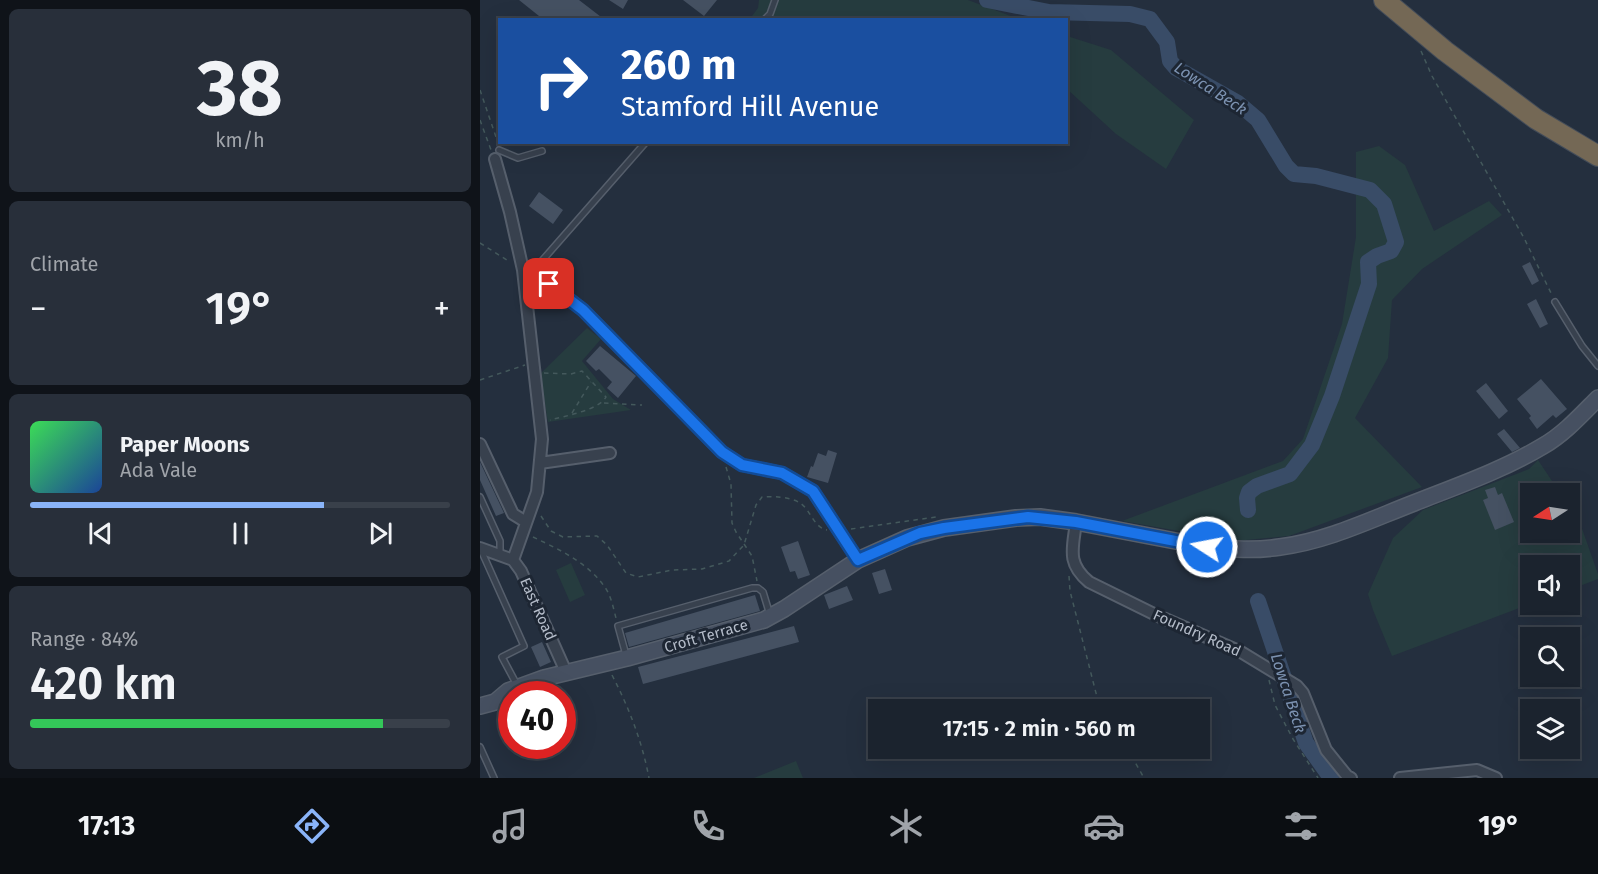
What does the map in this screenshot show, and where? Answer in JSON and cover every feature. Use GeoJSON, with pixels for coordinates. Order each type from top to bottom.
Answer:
{"type":"FeatureCollection","features":[{"type":"Feature","properties":{"kind":"highway"},"geometry":{"type":"LineString","coordinates":[[1384,0],[1445,51],[1536,119],[1598,156]]}},
{"type":"Feature","properties":{"kind":"street"},"geometry":{"type":"LineString","coordinates":[[497,154],[510,212],[528,271],[534,367],[542,439],[533,506],[527,528],[513,560]]}},
{"type":"Feature","properties":{"kind":"street"},"geometry":{"type":"LineString","coordinates":[[528,271],[583,310],[703,435],[727,455],[742,465],[782,473],[813,491],[858,560]]}},
{"type":"Feature","properties":{"kind":"street","name":"Croft Terrace"},"geometry":{"type":"LineString","coordinates":[[540,681],[566,672],[627,658],[777,613],[858,560],[907,538],[944,528],[1028,517],[1076,522],[1207,547],[1257,549],[1303,543],[1371,521],[1507,465],[1552,440],[1598,398]]}},
{"type":"Feature","properties":{"kind":"street"},"geometry":{"type":"LineString","coordinates":[[480,444],[513,514],[527,528]]}},
{"type":"Feature","properties":{"kind":"street"},"geometry":{"type":"LineString","coordinates":[[540,463],[610,453]]}},
{"type":"Feature","properties":{"kind":"street"},"geometry":{"type":"LineString","coordinates":[[1076,522],[1072,555],[1076,569]]}},
{"type":"Feature","properties":{"kind":"street","name":"East Road"},"geometry":{"type":"LineString","coordinates":[[480,548],[513,560],[521,571],[566,672]]}},
{"type":"Feature","properties":{"kind":"street","name":"Foundry Road"},"geometry":{"type":"LineString","coordinates":[[1076,569],[1089,582],[1156,615],[1241,652],[1297,686],[1304,693],[1326,750],[1351,778]]}},
{"type":"Feature","properties":{"kind":"street","name":"Croft Terrace"},"geometry":{"type":"LineString","coordinates":[[480,706],[498,700]]}},
{"type":"Feature","properties":{"kind":"street"},"geometry":{"type":"LineString","coordinates":[[1400,778],[1477,770],[1496,778]]}},
{"type":"Feature","properties":{"kind":"lane"},"geometry":{"type":"LineString","coordinates":[[766,18],[775,0]]}},
{"type":"Feature","properties":{"kind":"lane"},"geometry":{"type":"LineString","coordinates":[[528,271],[644,144]]}},
{"type":"Feature","properties":{"kind":"lane"},"geometry":{"type":"LineString","coordinates":[[497,154],[518,158],[542,151]]}},
{"type":"Feature","properties":{"kind":"lane"},"geometry":{"type":"LineString","coordinates":[[1555,302],[1582,346],[1598,366]]}},
{"type":"Feature","properties":{"kind":"lane"},"geometry":{"type":"LineString","coordinates":[[480,497],[501,542],[500,554]]}},
{"type":"Feature","properties":{"kind":"lane"},"geometry":{"type":"LineString","coordinates":[[480,548],[524,646],[502,657],[515,681]]}},
{"type":"Feature","properties":{"kind":"lane"},"geometry":{"type":"LineString","coordinates":[[627,658],[618,626],[752,588],[758,588],[763,592],[777,613]]}},
{"type":"Feature","properties":{"kind":"lane"},"geometry":{"type":"LineString","coordinates":[[480,747],[494,778]]}},
{"type":"Feature","properties":{"kind":"path"},"geometry":{"type":"LineString","coordinates":[[1420,48],[1432,76],[1524,238],[1555,302]]}},
{"type":"Feature","properties":{"kind":"path"},"geometry":{"type":"LineString","coordinates":[[480,120],[497,154]]}},
{"type":"Feature","properties":{"kind":"path"},"geometry":{"type":"LineString","coordinates":[[480,243],[528,271]]}},
{"type":"Feature","properties":{"kind":"path"},"geometry":{"type":"LineString","coordinates":[[480,380],[534,367],[550,374],[582,371],[606,397],[603,403]]}},
{"type":"Feature","properties":{"kind":"path"},"geometry":{"type":"LineString","coordinates":[[571,414],[591,381]]}},
{"type":"Feature","properties":{"kind":"path"},"geometry":{"type":"LineString","coordinates":[[540,423],[603,403],[642,405]]}},
{"type":"Feature","properties":{"kind":"path"},"geometry":{"type":"LineString","coordinates":[[727,455],[725,460],[731,484],[732,523],[752,556],[758,588]]}},
{"type":"Feature","properties":{"kind":"path"},"geometry":{"type":"LineString","coordinates":[[533,506],[551,531],[563,537],[597,536],[607,545],[626,573],[638,577],[672,570],[702,568],[729,561],[744,545],[756,505],[762,497],[772,496],[801,503],[821,528],[833,530]]}},
{"type":"Feature","properties":{"kind":"path"},"geometry":{"type":"LineString","coordinates":[[527,528],[569,555],[596,577],[605,587],[610,598],[618,626]]}},
{"type":"Feature","properties":{"kind":"path"},"geometry":{"type":"LineString","coordinates":[[1076,569],[1069,576],[1070,591],[1098,699]]}},
{"type":"Feature","properties":{"kind":"path"},"geometry":{"type":"LineString","coordinates":[[607,663],[628,706],[649,778]]}},
{"type":"Feature","properties":{"kind":"path"},"geometry":{"type":"LineString","coordinates":[[1266,666],[1275,705],[1318,778]]}},
{"type":"Feature","properties":{"kind":"path"},"geometry":{"type":"LineString","coordinates":[[1133,759],[1144,778]]}},
{"type":"Feature","properties":{"kind":"green space"},"geometry":{"type":"Polygon","coordinates":[[[759,0],[968,0],[1016,18],[750,18],[758,8],[759,0]]]}},
{"type":"Feature","properties":{"kind":"green space"},"geometry":{"type":"Polygon","coordinates":[[[1068,36],[1111,50],[1194,120],[1166,169],[1116,134],[1068,90],[1068,36]]]}},
{"type":"Feature","properties":{"kind":"green space"},"geometry":{"type":"Polygon","coordinates":[[[1379,146],[1405,165],[1434,231],[1489,201],[1502,215],[1422,269],[1392,300],[1388,358],[1355,418],[1422,487],[1289,536],[1236,541],[1122,521],[1283,461],[1303,439],[1342,324],[1356,237],[1356,152],[1379,146]]]}},
{"type":"Feature","properties":{"kind":"green space"},"geometry":{"type":"Polygon","coordinates":[[[587,328],[601,339],[582,361],[613,399],[631,410],[548,422],[540,374],[587,328]]]}},
{"type":"Feature","properties":{"kind":"green space"},"geometry":{"type":"Polygon","coordinates":[[[1538,460],[1553,483],[1520,483],[1520,543],[1580,543],[1580,523],[1598,579],[1580,586],[1580,555],[1520,555],[1520,608],[1392,656],[1368,594],[1393,538],[1423,510],[1529,469],[1538,460]]]}},
{"type":"Feature","properties":{"kind":"green space"},"geometry":{"type":"Polygon","coordinates":[[[571,563],[585,595],[570,602],[556,570],[571,563]]]}},
{"type":"Feature","properties":{"kind":"green space"},"geometry":{"type":"Polygon","coordinates":[[[796,761],[803,778],[754,778],[796,761]]]}},
{"type":"Feature","properties":{"kind":"building"},"geometry":{"type":"Polygon","coordinates":[[[519,0],[579,0],[602,18],[542,18],[519,0]]]}},
{"type":"Feature","properties":{"kind":"building"},"geometry":{"type":"Polygon","coordinates":[[[609,0],[628,0],[623,9],[609,0]]]}},
{"type":"Feature","properties":{"kind":"building"},"geometry":{"type":"Polygon","coordinates":[[[683,0],[717,0],[704,16],[683,0]]]}},
{"type":"Feature","properties":{"kind":"building"},"geometry":{"type":"Polygon","coordinates":[[[539,192],[563,210],[553,224],[529,206],[539,192]]]}},
{"type":"Feature","properties":{"kind":"building"},"geometry":{"type":"Polygon","coordinates":[[[1530,262],[1539,281],[1532,285],[1522,266],[1530,262]]]}},
{"type":"Feature","properties":{"kind":"building"},"geometry":{"type":"Polygon","coordinates":[[[1536,299],[1548,324],[1540,328],[1527,304],[1536,299]]]}},
{"type":"Feature","properties":{"kind":"building"},"geometry":{"type":"Polygon","coordinates":[[[600,346],[636,376],[618,398],[607,388],[612,382],[599,369],[596,371],[586,361],[600,346]]]}},
{"type":"Feature","properties":{"kind":"building"},"geometry":{"type":"Polygon","coordinates":[[[1541,379],[1567,409],[1556,418],[1553,415],[1537,429],[1529,418],[1531,416],[1517,399],[1541,379]]]}},
{"type":"Feature","properties":{"kind":"building"},"geometry":{"type":"Polygon","coordinates":[[[1486,383],[1508,411],[1499,419],[1476,391],[1486,383]]]}},
{"type":"Feature","properties":{"kind":"building"},"geometry":{"type":"Polygon","coordinates":[[[1504,429],[1520,448],[1512,452],[1497,434],[1504,429]]]}},
{"type":"Feature","properties":{"kind":"building"},"geometry":{"type":"Polygon","coordinates":[[[828,450],[837,453],[828,483],[807,477],[818,453],[826,456],[828,450]]]}},
{"type":"Feature","properties":{"kind":"building"},"geometry":{"type":"Polygon","coordinates":[[[480,462],[504,513],[496,516],[480,480],[480,462]]]}},
{"type":"Feature","properties":{"kind":"building"},"geometry":{"type":"Polygon","coordinates":[[[1495,487],[1498,495],[1502,493],[1514,522],[1495,530],[1483,500],[1488,498],[1485,490],[1495,487]]]}},
{"type":"Feature","properties":{"kind":"building"},"geometry":{"type":"Polygon","coordinates":[[[798,541],[810,575],[798,579],[795,571],[790,572],[781,547],[798,541]]]}},
{"type":"Feature","properties":{"kind":"building"},"geometry":{"type":"Polygon","coordinates":[[[885,569],[892,590],[879,594],[872,573],[885,569]]]}},
{"type":"Feature","properties":{"kind":"building"},"geometry":{"type":"Polygon","coordinates":[[[847,586],[853,600],[829,609],[824,595],[847,586]]]}},
{"type":"Feature","properties":{"kind":"building"},"geometry":{"type":"Polygon","coordinates":[[[755,595],[760,611],[629,647],[625,633],[755,595]]]}},
{"type":"Feature","properties":{"kind":"building"},"geometry":{"type":"Polygon","coordinates":[[[794,626],[799,642],[643,684],[638,667],[794,626]]]}},
{"type":"Feature","properties":{"kind":"building"},"geometry":{"type":"Polygon","coordinates":[[[542,642],[551,662],[540,667],[531,647],[542,642]]]}},
{"type":"Feature","properties":{"kind":"waterway","name":"Lowca Beck"},"geometry":{"type":"LineString","coordinates":[[987,0],[1049,12],[1130,14],[1150,19],[1167,42],[1170,61],[1176,68],[1238,103],[1258,120],[1286,166],[1294,174],[1316,176],[1370,190],[1384,204],[1396,242],[1391,251],[1368,262],[1369,284],[1332,396],[1312,445],[1290,474],[1257,486],[1249,492],[1248,510]]}},
{"type":"Feature","properties":{"kind":"waterway","name":"Lowca Beck"},"geometry":{"type":"LineString","coordinates":[[1258,601],[1306,743],[1331,778]]}},
{"type":"Feature","properties":{"kind":"route"},"geometry":{"type":"LineString","coordinates":[[549,284],[583,310],[722,452],[742,465],[782,473],[813,491],[858,560],[920,533],[1028,517],[1076,522],[1207,547]]}}]}
